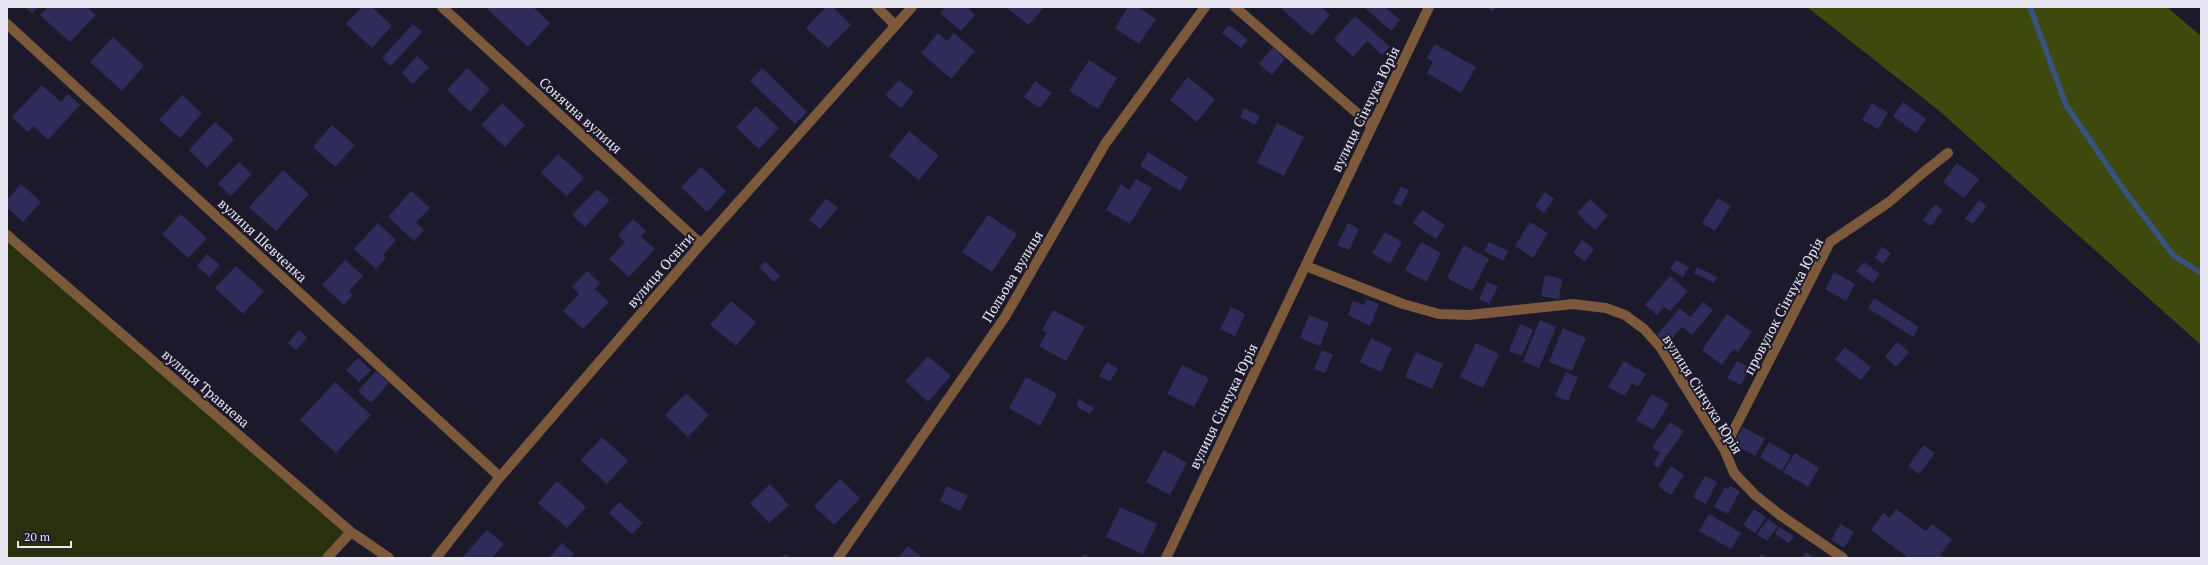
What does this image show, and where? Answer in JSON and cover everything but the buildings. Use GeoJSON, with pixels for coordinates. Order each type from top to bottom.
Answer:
{"type":"FeatureCollection","features":[{"type":"Feature","properties":{"kind":"street","name":"Сонячна вулиця"},"geometry":{"type":"LineString","coordinates":[[442,7],[701,244]]}},
{"type":"Feature","properties":{"kind":"street"},"geometry":{"type":"LineString","coordinates":[[877,7],[895,25]]}},
{"type":"Feature","properties":{"kind":"street","name":"вулиця Освіти"},"geometry":{"type":"LineString","coordinates":[[436,558],[500,477],[701,244],[912,7]]}},
{"type":"Feature","properties":{"kind":"street","name":"Польова вулиця"},"geometry":{"type":"LineString","coordinates":[[838,558],[1005,317],[1105,144],[1205,7]]}},
{"type":"Feature","properties":{"kind":"street"},"geometry":{"type":"LineString","coordinates":[[1236,7],[1372,126]]}},
{"type":"Feature","properties":{"kind":"street","name":"вулиця Сінчука Юрія"},"geometry":{"type":"LineString","coordinates":[[1166,558],[1430,7]]}},
{"type":"Feature","properties":{"kind":"street","name":"вулиця Шевченка"},"geometry":{"type":"LineString","coordinates":[[7,24],[500,477]]}},
{"type":"Feature","properties":{"kind":"street","name":"провулок Сінчука Юрія"},"geometry":{"type":"LineString","coordinates":[[1724,449],[1830,242],[1889,202],[1948,153]]}},
{"type":"Feature","properties":{"kind":"street","name":"вулиця Травнева"},"geometry":{"type":"LineString","coordinates":[[7,235],[351,532],[389,558]]}},
{"type":"Feature","properties":{"kind":"street","name":"вулиця Сінчука Юрія"},"geometry":{"type":"LineString","coordinates":[[1306,266],[1403,304],[1439,314],[1469,315],[1573,304],[1606,308],[1625,315],[1644,329],[1661,348],[1724,449],[1734,473],[1755,495],[1780,515],[1843,558]]}},
{"type":"Feature","properties":{"kind":"street"},"geometry":{"type":"LineString","coordinates":[[327,558],[351,532]]}},
{"type":"Feature","properties":{"kind":"green space"},"geometry":{"type":"Polygon","coordinates":[[[1807,7],[2167,7],[2201,36],[2201,345],[1937,109],[1807,7]]]}},
{"type":"Feature","properties":{"kind":"green space"},"geometry":{"type":"Polygon","coordinates":[[[7,235],[351,532],[326,558],[7,558],[7,235]]]}},
{"type":"Feature","properties":{"kind":"waterway"},"geometry":{"type":"LineString","coordinates":[[2030,7],[2066,105],[2124,190],[2173,255],[2201,273]]}}]}
